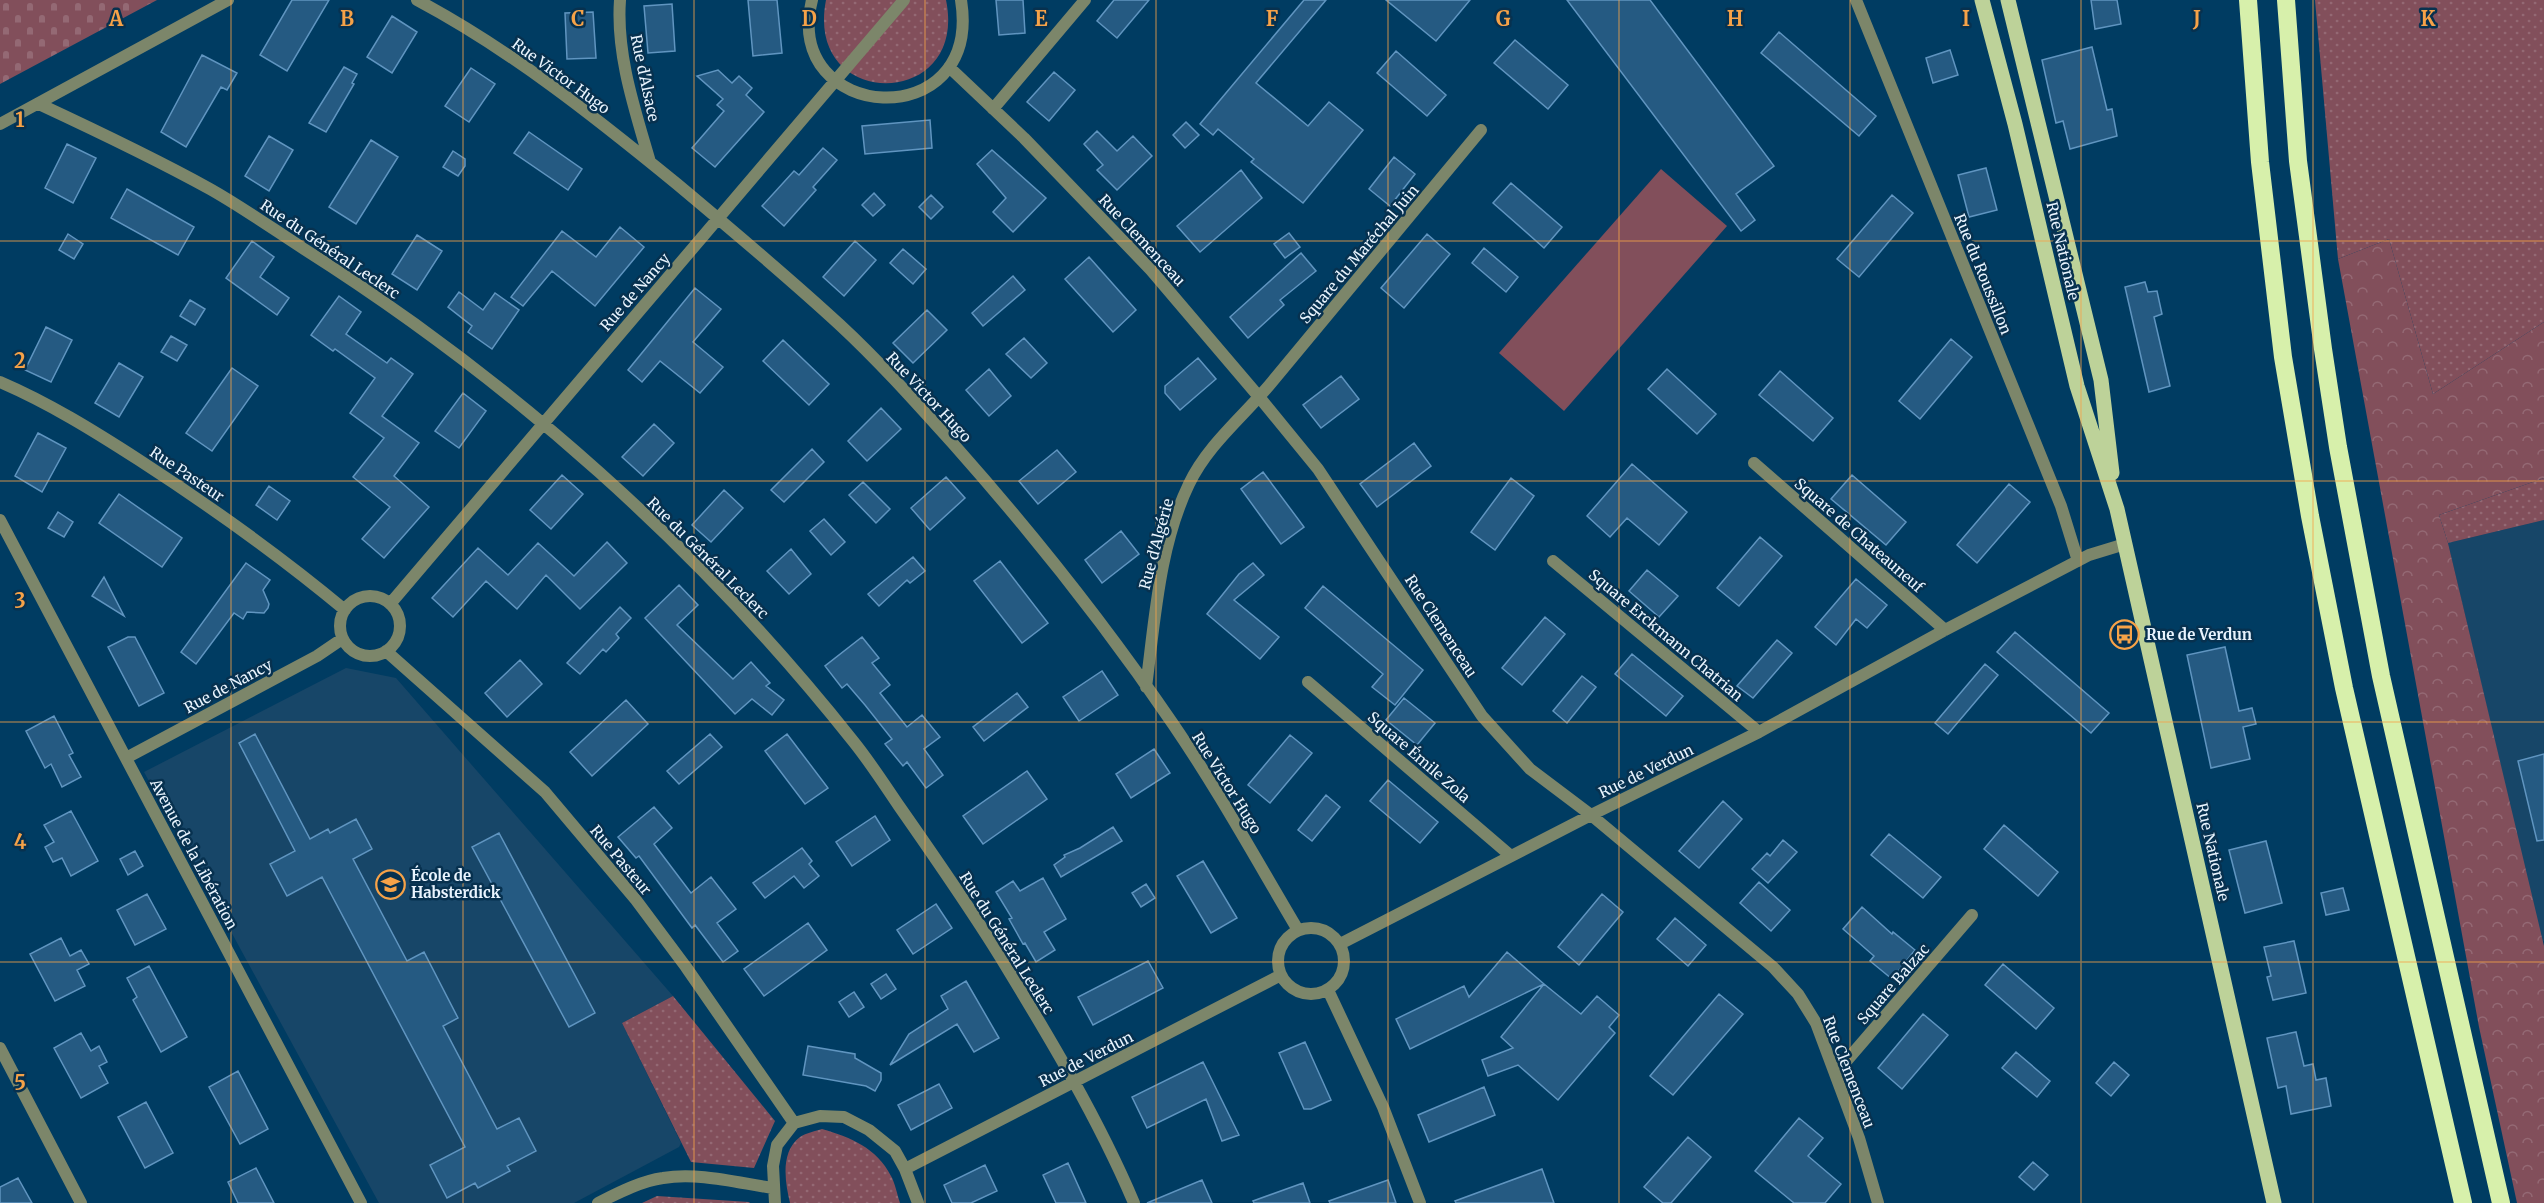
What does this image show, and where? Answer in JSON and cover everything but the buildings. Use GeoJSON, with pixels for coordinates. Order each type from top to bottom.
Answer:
{"type":"FeatureCollection","features":[{"type":"Feature","properties":{"kind":"highway"},"geometry":{"type":"LineString","coordinates":[[2248,0],[2260,162],[2283,357],[2310,516],[2344,688],[2463,1203]]}},
{"type":"Feature","properties":{"kind":"highway"},"geometry":{"type":"LineString","coordinates":[[2286,0],[2298,161],[2338,447],[2381,676],[2501,1203]]}},
{"type":"Feature","properties":{"kind":"main road","name":"Rue Nationale"},"geometry":{"type":"LineString","coordinates":[[1982,0],[2015,124],[2077,386],[2117,509],[2274,1203]]}},
{"type":"Feature","properties":{"kind":"main road","name":"Rue Nationale"},"geometry":{"type":"LineString","coordinates":[[2008,0],[2101,380],[2117,509]]}},
{"type":"Feature","properties":{"kind":"street"},"geometry":{"type":"LineString","coordinates":[[0,124],[228,0]]}},
{"type":"Feature","properties":{"kind":"street","name":"Rue Victor Hugo"},"geometry":{"type":"LineString","coordinates":[[417,0],[498,49],[561,93],[650,162],[719,218],[841,326],[919,405],[1055,564],[1146,687],[1221,799],[1298,930]]}},
{"type":"Feature","properties":{"kind":"street","name":"Rue d'Alsace"},"geometry":{"type":"LineString","coordinates":[[620,0],[621,43],[630,92],[650,162]]}},
{"type":"Feature","properties":{"kind":"street"},"geometry":{"type":"LineString","coordinates":[[812,0],[808,14],[810,39],[819,61],[834,80],[852,92],[873,98],[895,99],[925,88],[949,66],[960,46],[964,24],[961,0]]}},
{"type":"Feature","properties":{"kind":"street","name":"Rue de Nancy"},"geometry":{"type":"LineString","coordinates":[[390,604],[904,0]]}},
{"type":"Feature","properties":{"kind":"street"},"geometry":{"type":"LineString","coordinates":[[993,109],[1085,0]]}},
{"type":"Feature","properties":{"kind":"street","name":"Rue du Roussillon"},"geometry":{"type":"LineString","coordinates":[[1856,0],[2061,506],[2078,561]]}},
{"type":"Feature","properties":{"kind":"street","name":"Rue Clemenceau"},"geometry":{"type":"LineString","coordinates":[[949,66],[1151,270],[1260,398],[1318,469],[1482,716],[1530,769],[1591,815],[1780,974],[1798,994],[1816,1023],[1836,1072],[1878,1203]]}},
{"type":"Feature","properties":{"kind":"street","name":"Rue du Général Leclerc"},"geometry":{"type":"LineString","coordinates":[[39,104],[135,149],[214,191],[342,273],[415,324],[544,424],[675,541],[744,614],[855,743],[967,903],[1074,1082],[1134,1203]]}},
{"type":"Feature","properties":{"kind":"street","name":"Square du Maréchal Juin"},"geometry":{"type":"LineString","coordinates":[[1260,398],[1481,130]]}},
{"type":"Feature","properties":{"kind":"street","name":"Rue Pasteur"},"geometry":{"type":"LineString","coordinates":[[0,382],[87,427],[182,488],[292,566],[345,610]]}},
{"type":"Feature","properties":{"kind":"street","name":"Rue d'Algérie"},"geometry":{"type":"LineString","coordinates":[[1146,687],[1156,610],[1175,518],[1190,482],[1213,447],[1260,398]]}},
{"type":"Feature","properties":{"kind":"street","name":"Square de Chateauneuf"},"geometry":{"type":"LineString","coordinates":[[1754,463],[1945,630]]}},
{"type":"Feature","properties":{"kind":"street","name":"Avenue de la Libération"},"geometry":{"type":"LineString","coordinates":[[0,520],[360,1203]]}},
{"type":"Feature","properties":{"kind":"street","name":"Rue de Verdun"},"geometry":{"type":"LineString","coordinates":[[1340,944],[1759,732],[1945,630],[2089,555],[2125,544]]}},
{"type":"Feature","properties":{"kind":"street","name":"Square Erckmann Chatrian"},"geometry":{"type":"LineString","coordinates":[[1553,561],[1759,732]]}},
{"type":"Feature","properties":{"kind":"street"},"geometry":{"type":"LineString","coordinates":[[371,596],[390,604],[399,620],[398,638],[379,655],[361,655],[353,652],[342,639],[340,629],[345,610],[361,597],[371,596]]}},
{"type":"Feature","properties":{"kind":"street","name":"Rue de Nancy"},"geometry":{"type":"LineString","coordinates":[[126,758],[317,656],[342,639]]}},
{"type":"Feature","properties":{"kind":"street","name":"Rue Pasteur"},"geometry":{"type":"LineString","coordinates":[[386,651],[545,792],[642,908],[794,1123]]}},
{"type":"Feature","properties":{"kind":"street","name":"Square Émile Zola"},"geometry":{"type":"LineString","coordinates":[[1308,682],[1511,856]]}},
{"type":"Feature","properties":{"kind":"street","name":"Square Balzac"},"geometry":{"type":"LineString","coordinates":[[1836,1072],[1972,915]]}},
{"type":"Feature","properties":{"kind":"street"},"geometry":{"type":"LineString","coordinates":[[1317,928],[1334,936],[1340,944],[1345,964],[1342,974],[1328,990],[1307,994],[1287,984],[1281,975],[1278,967],[1280,949],[1284,941],[1298,930],[1317,928]]}},
{"type":"Feature","properties":{"kind":"street","name":"Rue de Verdun"},"geometry":{"type":"LineString","coordinates":[[905,1169],[1281,975]]}},
{"type":"Feature","properties":{"kind":"street"},"geometry":{"type":"LineString","coordinates":[[1328,990],[1383,1107],[1420,1203]]}},
{"type":"Feature","properties":{"kind":"street"},"geometry":{"type":"LineString","coordinates":[[0,1048],[81,1203]]}},
{"type":"Feature","properties":{"kind":"street"},"geometry":{"type":"LineString","coordinates":[[775,1203],[773,1166],[777,1145],[794,1123],[820,1116],[844,1118],[869,1130],[895,1151],[905,1169],[918,1203]]}},
{"type":"Feature","properties":{"kind":"street"},"geometry":{"type":"LineString","coordinates":[[598,1203],[619,1192],[662,1178],[688,1177],[773,1188]]}},
{"type":"Feature","properties":{"kind":"shaded area"},"geometry":{"type":"Polygon","coordinates":[[[2544,520],[2544,941],[2542,942],[2448,543],[2544,520]]]}},
{"type":"Feature","properties":{"kind":"shaded area","name":"École de Habsterdick"},"geometry":{"type":"Polygon","coordinates":[[[346,668],[396,678],[673,996],[622,1023],[681,1143],[679,1147],[574,1203],[379,1203],[144,772],[346,668]]]}},
{"type":"Feature","properties":{"kind":"green space"},"geometry":{"type":"Polygon","coordinates":[[[0,0],[157,0],[0,84],[0,0]]]}},
{"type":"Feature","properties":{"kind":"green space"},"geometry":{"type":"Polygon","coordinates":[[[826,0],[946,0],[947,36],[934,62],[912,78],[886,83],[860,78],[839,63],[826,37],[826,0]]]}},
{"type":"Feature","properties":{"kind":"green space"},"geometry":{"type":"Polygon","coordinates":[[[2315,0],[2544,0],[2544,322],[2433,394],[2389,239],[2338,259],[2315,0]]]}},
{"type":"Feature","properties":{"kind":"green space"},"geometry":{"type":"Polygon","coordinates":[[[1661,169],[1727,226],[1564,411],[1499,353],[1661,169]]]}},
{"type":"Feature","properties":{"kind":"green space"},"geometry":{"type":"Polygon","coordinates":[[[2389,239],[2433,394],[2544,322],[2544,478],[2439,515],[2448,543],[2544,946],[2544,1203],[2517,1203],[2479,1027],[2338,259],[2389,239]]]}},
{"type":"Feature","properties":{"kind":"green space"},"geometry":{"type":"Polygon","coordinates":[[[2544,478],[2544,520],[2448,543],[2439,515],[2544,478]]]}},
{"type":"Feature","properties":{"kind":"green space"},"geometry":{"type":"Polygon","coordinates":[[[673,996],[775,1121],[754,1168],[691,1162],[622,1023],[673,996]]]}},
{"type":"Feature","properties":{"kind":"green space"},"geometry":{"type":"Polygon","coordinates":[[[822,1129],[862,1145],[878,1158],[892,1179],[900,1203],[790,1203],[786,1177],[789,1151],[800,1137],[822,1129]]]}},
{"type":"Feature","properties":{"kind":"green space"},"geometry":{"type":"Polygon","coordinates":[[[657,1196],[749,1202],[750,1203],[642,1203],[657,1196]]]}},
{"type":"Feature","properties":{"kind":"place","name":"Rue de Verdun"},"geometry":{"type":"Point","coordinates":[2125,634]}},
{"type":"Feature","properties":{"kind":"place","name":"École de Habsterdick"},"geometry":{"type":"Point","coordinates":[390,884]}}]}
